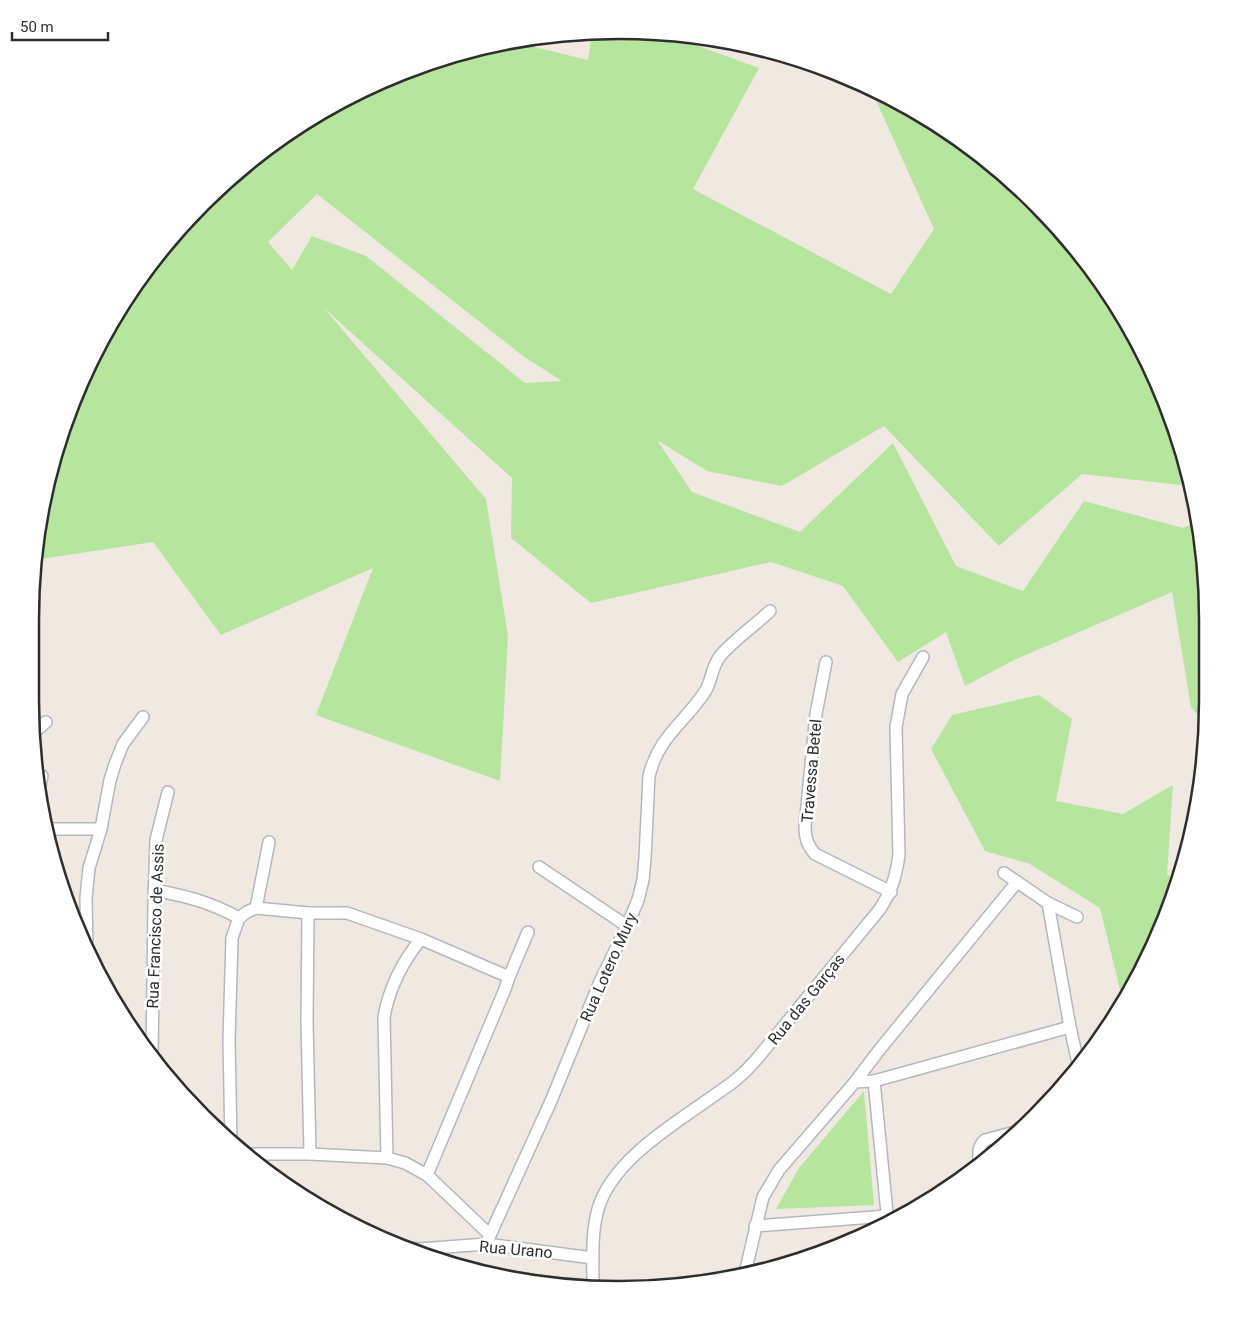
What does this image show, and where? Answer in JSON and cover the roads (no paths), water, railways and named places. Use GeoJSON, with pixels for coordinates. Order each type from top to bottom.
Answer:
{"type":"FeatureCollection","features":[{"type":"Feature","properties":{"kind":"street","name":"Rua Lotero Mury"},"geometry":{"type":"LineString","coordinates":[[488,1240],[551,1101],[599,984],[638,900],[643,880],[650,776],[653,761],[665,739],[706,689],[721,654],[770,611]]}},
{"type":"Feature","properties":{"kind":"street","name":"Rua das Garças"},"geometry":{"type":"LineString","coordinates":[[593,1280],[594,1232],[598,1209],[606,1188],[617,1173],[632,1156],[740,1077],[756,1060],[891,892],[899,855],[896,728],[902,694],[923,657]]}},
{"type":"Feature","properties":{"kind":"street","name":"Travessa Betel"},"geometry":{"type":"LineString","coordinates":[[826,662],[812,744],[805,837],[809,848],[815,854],[891,892]]}},
{"type":"Feature","properties":{"kind":"street"},"geometry":{"type":"LineString","coordinates":[[87,931],[86,898],[89,868],[101,829],[110,780],[123,744],[143,717]]}},
{"type":"Feature","properties":{"kind":"street"},"geometry":{"type":"LineString","coordinates":[[40,727],[46,722]]}},
{"type":"Feature","properties":{"kind":"street","name":"Rua Francisco de Assis"},"geometry":{"type":"LineString","coordinates":[[152,1044],[156,840],[168,792]]}},
{"type":"Feature","properties":{"kind":"street"},"geometry":{"type":"LineString","coordinates":[[54,829],[101,829]]}},
{"type":"Feature","properties":{"kind":"street"},"geometry":{"type":"LineString","coordinates":[[256,908],[269,842]]}},
{"type":"Feature","properties":{"kind":"street"},"geometry":{"type":"LineString","coordinates":[[539,867],[627,926]]}},
{"type":"Feature","properties":{"kind":"street"},"geometry":{"type":"LineString","coordinates":[[1004,873],[1048,903],[1077,917]]}},
{"type":"Feature","properties":{"kind":"street"},"geometry":{"type":"LineString","coordinates":[[747,1266],[763,1197],[779,1170],[856,1082],[880,1049],[1017,882]]}},
{"type":"Feature","properties":{"kind":"street"},"geometry":{"type":"LineString","coordinates":[[154,890],[211,904],[239,918]]}},
{"type":"Feature","properties":{"kind":"street"},"geometry":{"type":"LineString","coordinates":[[1048,903],[1077,1057]]}},
{"type":"Feature","properties":{"kind":"street"},"geometry":{"type":"LineString","coordinates":[[231,1132],[232,938],[239,918],[247,912],[256,908],[308,913],[347,913],[422,939],[509,977]]}},
{"type":"Feature","properties":{"kind":"street"},"geometry":{"type":"LineString","coordinates":[[308,913],[307,1022],[310,1154]]}},
{"type":"Feature","properties":{"kind":"street"},"geometry":{"type":"LineString","coordinates":[[427,1175],[500,1004],[528,932]]}},
{"type":"Feature","properties":{"kind":"street"},"geometry":{"type":"LineString","coordinates":[[387,1158],[384,1027],[386,1003],[392,987],[412,952],[422,939]]}},
{"type":"Feature","properties":{"kind":"street"},"geometry":{"type":"LineString","coordinates":[[856,1082],[874,1081],[1070,1027]]}},
{"type":"Feature","properties":{"kind":"street"},"geometry":{"type":"LineString","coordinates":[[874,1081],[888,1215]]}},
{"type":"Feature","properties":{"kind":"street"},"geometry":{"type":"LineString","coordinates":[[978,1156],[978,1150],[981,1143],[985,1140],[1004,1135]]}},
{"type":"Feature","properties":{"kind":"street"},"geometry":{"type":"LineString","coordinates":[[257,1154],[310,1154],[387,1158],[405,1163],[427,1175],[488,1240]]}},
{"type":"Feature","properties":{"kind":"street"},"geometry":{"type":"LineString","coordinates":[[755,1226],[879,1219]]}},
{"type":"Feature","properties":{"kind":"street","name":"Rua Urano"},"geometry":{"type":"LineString","coordinates":[[428,1248],[488,1240],[593,1258]]}}]}
